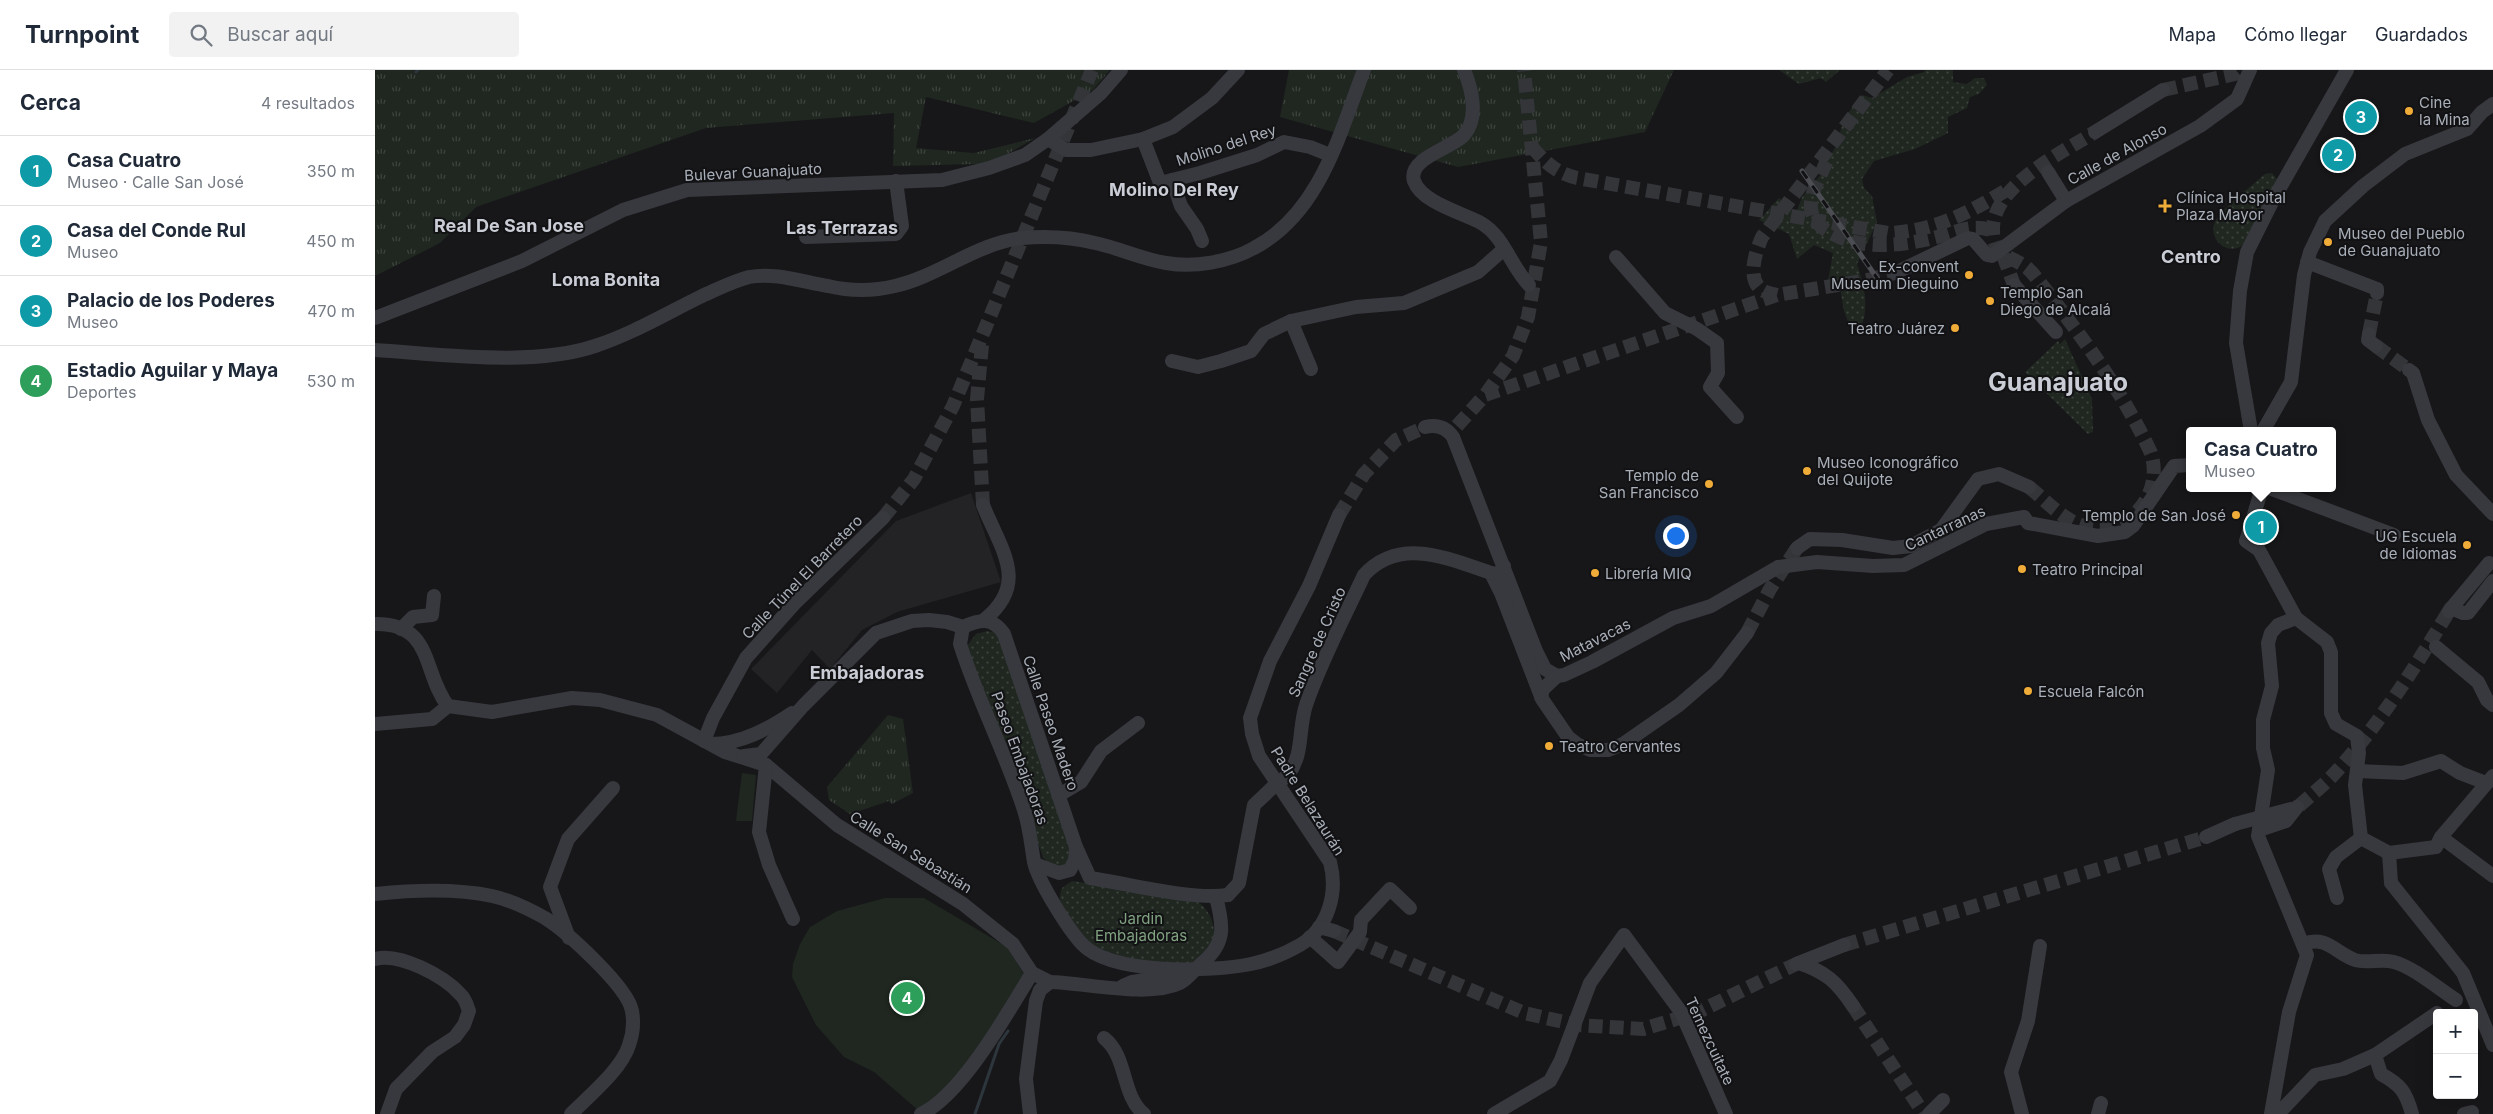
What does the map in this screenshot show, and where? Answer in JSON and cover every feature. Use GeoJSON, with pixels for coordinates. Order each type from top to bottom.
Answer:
{"type":"FeatureCollection","features":[{"type":"Feature","properties":{"kind":"street","name":"Bulevar Guanajuato"},"geometry":{"type":"LineString","coordinates":[[375,318],[522,261],[623,210],[687,190],[943,180],[989,168],[1025,155],[1048,139],[1101,93],[1121,70]]}},
{"type":"Feature","properties":{"kind":"street"},"geometry":{"type":"LineString","coordinates":[[1048,139],[1066,150],[1091,150],[1143,139],[1173,127],[1212,98],[1238,70]]}},
{"type":"Feature","properties":{"kind":"street"},"geometry":{"type":"LineString","coordinates":[[375,350],[518,358],[571,352],[609,340],[729,284],[749,277],[768,276],[796,279],[828,286],[855,289],[888,287],[919,278],[1003,242],[1019,238],[1059,237],[1096,243],[1167,263],[1210,263],[1252,250],[1286,226],[1317,186],[1364,70]]}},
{"type":"Feature","properties":{"kind":"street"},"geometry":{"type":"LineString","coordinates":[[1464,70],[1473,95],[1469,128],[1463,137],[1434,153],[1417,167],[1413,173],[1415,182],[1420,190],[1440,204],[1482,223],[1496,234],[1529,285]]}},
{"type":"Feature","properties":{"kind":"street","name":"Calle de Alonso"},"geometry":{"type":"LineString","coordinates":[[1895,273],[1968,238],[1973,239],[1989,256],[2066,201],[2200,126],[2237,99],[2250,70]]}},
{"type":"Feature","properties":{"kind":"street"},"geometry":{"type":"LineString","coordinates":[[2250,427],[2236,343],[2239,298],[2247,252],[2273,200],[2346,71]]}},
{"type":"Feature","properties":{"kind":"street"},"geometry":{"type":"LineString","coordinates":[[2095,132],[2163,90]]}},
{"type":"Feature","properties":{"kind":"street"},"geometry":{"type":"LineString","coordinates":[[2265,427],[2291,382],[2303,275],[2325,221],[2363,186],[2405,154],[2467,129],[2482,112],[2493,104]]}},
{"type":"Feature","properties":{"kind":"street"},"geometry":{"type":"LineString","coordinates":[[1143,139],[1166,181],[1197,229],[1202,241]]}},
{"type":"Feature","properties":{"kind":"street","name":"Molino del Rey"},"geometry":{"type":"LineString","coordinates":[[1166,181],[1257,155],[1284,142],[1310,147],[1330,155]]}},
{"type":"Feature","properties":{"kind":"street"},"geometry":{"type":"LineString","coordinates":[[2048,172],[2066,201]]}},
{"type":"Feature","properties":{"kind":"street"},"geometry":{"type":"LineString","coordinates":[[806,237],[896,234],[902,226],[896,182]]}},
{"type":"Feature","properties":{"kind":"street"},"geometry":{"type":"LineString","coordinates":[[1172,361],[1198,367],[1221,362],[1251,351],[1263,334],[1291,322],[1357,307],[1404,303],[1478,272],[1504,249]]}},
{"type":"Feature","properties":{"kind":"street"},"geometry":{"type":"LineString","coordinates":[[1616,257],[1665,313],[1697,329],[1717,343],[1718,373],[1710,388],[1737,417]]}},
{"type":"Feature","properties":{"kind":"street"},"geometry":{"type":"LineString","coordinates":[[2307,262],[2377,291]]}},
{"type":"Feature","properties":{"kind":"street"},"geometry":{"type":"LineString","coordinates":[[2014,285],[2056,332]]}},
{"type":"Feature","properties":{"kind":"street"},"geometry":{"type":"LineString","coordinates":[[1291,322],[1311,369]]}},
{"type":"Feature","properties":{"kind":"street"},"geometry":{"type":"LineString","coordinates":[[2409,370],[2413,373],[2428,420],[2456,475],[2493,514]]}},
{"type":"Feature","properties":{"kind":"street"},"geometry":{"type":"LineString","coordinates":[[1425,427],[1436,426],[1454,430],[1543,666],[1548,672],[1557,676]]}},
{"type":"Feature","properties":{"kind":"street","name":"Cantarranas"},"geometry":{"type":"LineString","coordinates":[[1673,618],[1711,606],[1778,567],[1817,562],[1873,566],[1904,565],[1976,528],[2004,520],[2024,517],[2028,523],[2083,534],[2117,535],[2133,526],[2174,466],[2186,465]]}},
{"type":"Feature","properties":{"kind":"street"},"geometry":{"type":"LineString","coordinates":[[1797,548],[1810,539],[1842,540],[1893,548],[1911,546],[1941,530],[1978,479],[1999,474],[2029,487]]}},
{"type":"Feature","properties":{"kind":"street"},"geometry":{"type":"LineString","coordinates":[[2261,492],[2246,542],[2259,550],[2296,618],[2327,642],[2331,652],[2331,713],[2336,724],[2357,736],[2359,753],[2355,785],[2361,838]]}},
{"type":"Feature","properties":{"kind":"street"},"geometry":{"type":"LineString","coordinates":[[2280,492],[2394,535]]}},
{"type":"Feature","properties":{"kind":"street"},"geometry":{"type":"LineString","coordinates":[[729,754],[750,757],[761,754],[803,706],[876,633],[913,622],[929,620],[947,622],[963,627],[976,620],[984,620],[1002,602],[1011,578],[983,505]]}},
{"type":"Feature","properties":{"kind":"street","name":"Padre Belazaurán"},"geometry":{"type":"LineString","coordinates":[[1315,932],[1331,902],[1335,878],[1330,862],[1259,756],[1252,734],[1250,718],[1270,661],[1309,586],[1339,515]]}},
{"type":"Feature","properties":{"kind":"street","name":"Calle Túnel El Barretero"},"geometry":{"type":"LineString","coordinates":[[708,743],[713,718],[746,658],[794,604],[883,518]]}},
{"type":"Feature","properties":{"kind":"street","name":"Sangre de Cristo"},"geometry":{"type":"LineString","coordinates":[[1222,896],[1239,883],[1254,805],[1292,769],[1305,708],[1364,576],[1372,567],[1387,558],[1411,553],[1431,553],[1491,573]]}},
{"type":"Feature","properties":{"kind":"street"},"geometry":{"type":"LineString","coordinates":[[2489,562],[2450,609],[2463,613],[2471,610],[2493,580]]}},
{"type":"Feature","properties":{"kind":"street"},"geometry":{"type":"LineString","coordinates":[[1491,573],[1498,574],[1504,566]]}},
{"type":"Feature","properties":{"kind":"street"},"geometry":{"type":"LineString","coordinates":[[1491,573],[1501,593],[1541,697],[1564,733],[1577,744],[1595,750],[1612,749],[1623,744],[1679,705],[1715,673],[1747,633]]}},
{"type":"Feature","properties":{"kind":"street"},"geometry":{"type":"LineString","coordinates":[[401,629],[413,617],[432,615],[434,596]]}},
{"type":"Feature","properties":{"kind":"street","name":"Matavacas"},"geometry":{"type":"LineString","coordinates":[[1541,697],[1541,691],[1557,676],[1592,662],[1673,618]]}},
{"type":"Feature","properties":{"kind":"street"},"geometry":{"type":"LineString","coordinates":[[2271,1114],[2289,1012],[2307,955],[2258,836],[2268,770],[2263,748],[2263,720],[2272,686],[2268,643],[2271,633],[2278,625],[2296,618]]}},
{"type":"Feature","properties":{"kind":"street","name":"Calle Paseo Madero"},"geometry":{"type":"LineString","coordinates":[[984,620],[996,624],[1004,634],[1076,847],[1090,878]]}},
{"type":"Feature","properties":{"kind":"street"},"geometry":{"type":"LineString","coordinates":[[375,624],[401,629],[422,646],[439,694],[448,706]]}},
{"type":"Feature","properties":{"kind":"street","name":"Paseo Embajadoras"},"geometry":{"type":"LineString","coordinates":[[963,627],[960,644],[1024,811],[1033,842],[1035,864],[1047,892],[1081,943],[1098,956],[1129,964],[1193,971],[1225,967]]}},
{"type":"Feature","properties":{"kind":"street"},"geometry":{"type":"LineString","coordinates":[[2436,647],[2478,682],[2487,700],[2493,705]]}},
{"type":"Feature","properties":{"kind":"street"},"geometry":{"type":"LineString","coordinates":[[375,724],[432,718],[448,706],[492,712],[572,698],[599,700],[657,714],[729,754],[766,765]]}},
{"type":"Feature","properties":{"kind":"street"},"geometry":{"type":"LineString","coordinates":[[708,743],[729,744],[771,727],[803,706]]}},
{"type":"Feature","properties":{"kind":"street"},"geometry":{"type":"LineString","coordinates":[[793,919],[769,865],[759,832],[766,765],[783,744],[803,706]]}},
{"type":"Feature","properties":{"kind":"street"},"geometry":{"type":"LineString","coordinates":[[1059,795],[1081,782],[1101,751],[1138,723]]}},
{"type":"Feature","properties":{"kind":"street"},"geometry":{"type":"LineString","coordinates":[[2357,771],[2403,773],[2441,761],[2460,773],[2490,780],[2441,837],[2436,847],[2389,853],[2361,838]]}},
{"type":"Feature","properties":{"kind":"street","name":"Calle San Sebastián"},"geometry":{"type":"LineString","coordinates":[[766,765],[837,825],[963,904],[1013,944],[1032,973]]}},
{"type":"Feature","properties":{"kind":"street"},"geometry":{"type":"LineString","coordinates":[[570,939],[550,888],[568,840],[613,788]]}},
{"type":"Feature","properties":{"kind":"street"},"geometry":{"type":"LineString","coordinates":[[2206,837],[2235,824],[2296,808],[2286,821],[2259,830]]}},
{"type":"Feature","properties":{"kind":"street"},"geometry":{"type":"LineString","coordinates":[[2441,837],[2493,876]]}},
{"type":"Feature","properties":{"kind":"street"},"geometry":{"type":"LineString","coordinates":[[2337,898],[2329,869],[2336,857],[2361,838]]}},
{"type":"Feature","properties":{"kind":"street"},"geometry":{"type":"LineString","coordinates":[[1035,864],[1059,873],[1070,870],[1075,860],[1076,847]]}},
{"type":"Feature","properties":{"kind":"street"},"geometry":{"type":"LineString","coordinates":[[2389,853],[2391,883],[2463,973],[2493,1045]]}},
{"type":"Feature","properties":{"kind":"street"},"geometry":{"type":"LineString","coordinates":[[1047,892],[1053,882],[1071,875],[1222,896]]}},
{"type":"Feature","properties":{"kind":"street"},"geometry":{"type":"LineString","coordinates":[[1315,932],[1338,962],[1360,932],[1361,920],[1390,889],[1410,908]]}},
{"type":"Feature","properties":{"kind":"street"},"geometry":{"type":"LineString","coordinates":[[375,894],[471,893],[494,897],[533,912],[547,920],[610,976],[622,991],[632,1009],[633,1028],[629,1047],[620,1061],[571,1114]]}},
{"type":"Feature","properties":{"kind":"street"},"geometry":{"type":"LineString","coordinates":[[1222,896],[1221,955],[1225,967],[1252,964],[1301,945],[1315,932],[1334,932]]}},
{"type":"Feature","properties":{"kind":"street"},"geometry":{"type":"LineString","coordinates":[[921,1114],[930,1110],[952,1088],[985,1049],[1032,973],[1050,982],[1141,990],[1163,989],[1181,983],[1213,954],[1220,939],[1222,896]]}},
{"type":"Feature","properties":{"kind":"street","name":"Temezcuitate"},"geometry":{"type":"LineString","coordinates":[[1494,1114],[1550,1081],[1561,1060],[1590,983],[1622,937],[1626,936],[1681,1012],[1726,1114]]}},
{"type":"Feature","properties":{"kind":"street"},"geometry":{"type":"LineString","coordinates":[[2303,944],[2313,940],[2331,945],[2346,956],[2357,961],[2393,961],[2404,966],[2456,1000]]}},
{"type":"Feature","properties":{"kind":"street"},"geometry":{"type":"LineString","coordinates":[[1844,945],[1796,964],[1816,969],[1834,980],[1853,1006]]}},
{"type":"Feature","properties":{"kind":"street"},"geometry":{"type":"LineString","coordinates":[[2018,1111],[2011,1072],[2028,1021],[2040,946]]}},
{"type":"Feature","properties":{"kind":"street"},"geometry":{"type":"LineString","coordinates":[[375,958],[385,956],[407,962],[435,974],[462,995],[469,1011],[464,1025],[455,1038],[432,1052],[396,1089],[387,1114]]}},
{"type":"Feature","properties":{"kind":"street"},"geometry":{"type":"LineString","coordinates":[[1030,1114],[1026,1079],[1036,1001],[1040,990],[1050,982]]}},
{"type":"Feature","properties":{"kind":"street"},"geometry":{"type":"LineString","coordinates":[[2443,1009],[2456,1000],[2472,994]]}},
{"type":"Feature","properties":{"kind":"street"},"geometry":{"type":"LineString","coordinates":[[2278,1114],[2315,1075],[2343,1069],[2375,1055],[2433,1016]]}},
{"type":"Feature","properties":{"kind":"street"},"geometry":{"type":"LineString","coordinates":[[1104,1038],[1116,1050],[1127,1086],[1136,1105],[1144,1114]]}},
{"type":"Feature","properties":{"kind":"street"},"geometry":{"type":"LineString","coordinates":[[2375,1055],[2381,1074],[2396,1082],[2407,1095],[2412,1114]]}},
{"type":"Feature","properties":{"kind":"street"},"geometry":{"type":"LineString","coordinates":[[1929,1114],[1943,1100]]}},
{"type":"Feature","properties":{"kind":"shaded area"},"geometry":{"type":"Polygon","coordinates":[[[971,493],[1001,582],[897,612],[862,630],[830,669],[812,650],[777,693],[751,669],[896,521],[971,493]]]}},
{"type":"Feature","properties":{"kind":"green space"},"geometry":{"type":"Polygon","coordinates":[[[375,70],[1110,70],[1093,90],[1034,123],[926,97],[916,148],[974,153],[1035,138],[1004,156],[979,164],[893,166],[894,113],[706,128],[476,207],[440,243],[375,276],[375,70]]]}},
{"type":"Feature","properties":{"kind":"green space"},"geometry":{"type":"Polygon","coordinates":[[[1289,70],[1674,70],[1645,132],[1458,167],[1280,117],[1289,70]]]}},
{"type":"Feature","properties":{"kind":"green space"},"geometry":{"type":"Polygon","coordinates":[[[1779,70],[1840,70],[1826,82],[1821,78],[1799,84],[1779,70]]]}},
{"type":"Feature","properties":{"kind":"green space"},"geometry":{"type":"Polygon","coordinates":[[[1925,70],[1953,70],[1953,82],[1967,84],[1975,78],[1984,78],[1987,85],[1979,94],[1970,97],[1967,108],[1948,117],[1948,133],[1915,149],[1874,161],[1862,179],[1864,188],[1872,196],[1877,222],[1857,264],[1865,295],[1862,325],[1850,327],[1844,311],[1840,288],[1827,287],[1833,253],[1814,245],[1797,259],[1789,234],[1759,220],[1779,198],[1796,213],[1802,197],[1823,172],[1837,143],[1844,118],[1862,95],[1872,98],[1907,77],[1924,72],[1925,70]]]}},
{"type":"Feature","properties":{"kind":"green space"},"geometry":{"type":"Polygon","coordinates":[[[2272,173],[2277,179],[2244,244],[2232,249],[2221,245],[2214,235],[2213,228],[2218,217],[2265,174],[2272,173]]]}},
{"type":"Feature","properties":{"kind":"green space"},"geometry":{"type":"Polygon","coordinates":[[[2065,339],[2092,399],[2093,432],[2088,434],[2025,372],[2058,341],[2060,344],[2065,339]]]}},
{"type":"Feature","properties":{"kind":"green space"},"geometry":{"type":"Polygon","coordinates":[[[987,631],[998,633],[1072,849],[1067,864],[1059,867],[1046,861],[1043,857],[967,646],[976,634],[987,631]]]}},
{"type":"Feature","properties":{"kind":"green space"},"geometry":{"type":"Polygon","coordinates":[[[888,715],[903,719],[913,793],[892,804],[889,801],[850,814],[829,800],[827,787],[888,715]]]}},
{"type":"Feature","properties":{"kind":"green space"},"geometry":{"type":"Polygon","coordinates":[[[742,773],[756,775],[752,821],[736,821],[742,773]]]}},
{"type":"Feature","properties":{"kind":"green space","name":"Jardin Embajadoras"},"geometry":{"type":"Polygon","coordinates":[[[1072,881],[1194,899],[1208,912],[1212,921],[1214,938],[1211,947],[1197,961],[1184,964],[1165,965],[1132,962],[1122,960],[1107,953],[1089,944],[1060,901],[1062,888],[1072,881]]]}},
{"type":"Feature","properties":{"kind":"green space"},"geometry":{"type":"Polygon","coordinates":[[[885,898],[924,898],[1007,947],[1025,976],[1001,1017],[947,1091],[918,1110],[874,1072],[844,1057],[816,1025],[792,977],[793,964],[800,944],[810,927],[837,911],[885,898]]]}},
{"type":"Feature","properties":{"kind":"waterway"},"geometry":{"type":"LineString","coordinates":[[975,1114],[999,1044],[1008,1031]]}},
{"type":"Feature","properties":{"kind":"tunnel"},"geometry":{"type":"LineString","coordinates":[[883,518],[914,479],[953,406],[1092,70]]}},
{"type":"Feature","properties":{"kind":"tunnel"},"geometry":{"type":"LineString","coordinates":[[1486,394],[1513,356],[1528,317],[1541,242],[1524,70]]}},
{"type":"Feature","properties":{"kind":"tunnel"},"geometry":{"type":"LineString","coordinates":[[1777,295],[1762,290],[1754,279],[1754,265],[1762,237],[1888,70]]}},
{"type":"Feature","properties":{"kind":"tunnel"},"geometry":{"type":"LineString","coordinates":[[2163,90],[2235,74],[2240,70]]}},
{"type":"Feature","properties":{"kind":"tunnel"},"geometry":{"type":"LineString","coordinates":[[2029,487],[2071,521],[2095,528],[2111,527],[2125,521],[2137,512],[2146,500],[2152,485],[2154,469],[2151,453],[2126,406],[2098,361],[2034,275],[2021,264],[2002,253],[1994,241],[1995,215],[2003,200],[2016,185],[2031,172],[2095,132]]}},
{"type":"Feature","properties":{"kind":"tunnel"},"geometry":{"type":"LineString","coordinates":[[1532,147],[1552,167],[1577,178],[1888,233],[1922,228],[1952,219],[2010,188]]}},
{"type":"Feature","properties":{"kind":"tunnel"},"geometry":{"type":"LineString","coordinates":[[1826,162],[1812,197],[1811,209],[1817,223],[1829,232],[1842,238],[1855,242],[1882,245],[1910,243],[1971,228],[1993,231]]}},
{"type":"Feature","properties":{"kind":"tunnel"},"geometry":{"type":"LineString","coordinates":[[2003,255],[2014,285]]}},
{"type":"Feature","properties":{"kind":"tunnel"},"geometry":{"type":"LineString","coordinates":[[1457,426],[1485,395],[1777,295],[1868,280],[1895,273]]}},
{"type":"Feature","properties":{"kind":"tunnel"},"geometry":{"type":"LineString","coordinates":[[2369,334],[2377,293]]}},
{"type":"Feature","properties":{"kind":"tunnel"},"geometry":{"type":"LineString","coordinates":[[982,345],[977,399],[983,505]]}},
{"type":"Feature","properties":{"kind":"tunnel"},"geometry":{"type":"LineString","coordinates":[[2376,346],[2409,370]]}},
{"type":"Feature","properties":{"kind":"tunnel"},"geometry":{"type":"LineString","coordinates":[[1339,515],[1364,474],[1396,440],[1425,427]]}},
{"type":"Feature","properties":{"kind":"tunnel"},"geometry":{"type":"LineString","coordinates":[[1747,633],[1770,589],[1797,548]]}},
{"type":"Feature","properties":{"kind":"tunnel"},"geometry":{"type":"LineString","coordinates":[[2299,806],[2331,777],[2367,735],[2410,674],[2449,611]]}},
{"type":"Feature","properties":{"kind":"tunnel"},"geometry":{"type":"LineString","coordinates":[[1844,945],[2206,837]]}},
{"type":"Feature","properties":{"kind":"tunnel"},"geometry":{"type":"LineString","coordinates":[[1334,931],[1524,1013],[1577,1025],[1643,1029],[1696,1013],[1794,965]]}},
{"type":"Feature","properties":{"kind":"tunnel"},"geometry":{"type":"LineString","coordinates":[[1853,1006],[1924,1114]]}},
{"type":"Feature","properties":{"kind":"railway"},"geometry":{"type":"LineString","coordinates":[[1802,171],[1884,288]]}},
{"type":"Feature","properties":{"kind":"place","name":"Cine la Mina"},"geometry":{"type":"Point","coordinates":[2409,111]}},
{"type":"Feature","properties":{"kind":"place","name":"Palacio de los Poderes"},"geometry":{"type":"Point","coordinates":[2361,117]}},
{"type":"Feature","properties":{"kind":"place","name":"Casa del Conde Rul"},"geometry":{"type":"Point","coordinates":[2338,155]}},
{"type":"Feature","properties":{"kind":"place","name":"Clínica Hospital Plaza Mayor"},"geometry":{"type":"Point","coordinates":[2165,206]}},
{"type":"Feature","properties":{"kind":"place","name":"Museo del Pueblo de Guanajuato"},"geometry":{"type":"Point","coordinates":[2328,242]}},
{"type":"Feature","properties":{"kind":"place","name":"Ex-convent Museum Dieguino"},"geometry":{"type":"Point","coordinates":[1969,275]}},
{"type":"Feature","properties":{"kind":"place","name":"Templo San Diego de Alcalá"},"geometry":{"type":"Point","coordinates":[1990,301]}},
{"type":"Feature","properties":{"kind":"place","name":"Teatro Juárez"},"geometry":{"type":"Point","coordinates":[1955,328]}},
{"type":"Feature","properties":{"kind":"place","name":"Museo Iconográfico del Quijote"},"geometry":{"type":"Point","coordinates":[1807,471]}},
{"type":"Feature","properties":{"kind":"place","name":"Templo de San Francisco"},"geometry":{"type":"Point","coordinates":[1709,484]}},
{"type":"Feature","properties":{"kind":"place","name":"Templo de San José"},"geometry":{"type":"Point","coordinates":[2236,515]}},
{"type":"Feature","properties":{"kind":"place","name":"Casa Cuatro"},"geometry":{"type":"Point","coordinates":[2261,527]}},
{"type":"Feature","properties":{"kind":"place","name":"UG Escuela de Idiomas"},"geometry":{"type":"Point","coordinates":[2467,545]}},
{"type":"Feature","properties":{"kind":"place","name":"Teatro Principal"},"geometry":{"type":"Point","coordinates":[2022,569]}},
{"type":"Feature","properties":{"kind":"place","name":"Librería MIQ"},"geometry":{"type":"Point","coordinates":[1595,573]}},
{"type":"Feature","properties":{"kind":"place","name":"Escuela Falcón"},"geometry":{"type":"Point","coordinates":[2028,691]}},
{"type":"Feature","properties":{"kind":"place","name":"Teatro Cervantes"},"geometry":{"type":"Point","coordinates":[1549,746]}},
{"type":"Feature","properties":{"kind":"place","name":"Estadio Aguilar y Maya"},"geometry":{"type":"Point","coordinates":[907,998]}},
{"type":"Feature","properties":{"kind":"district","name":"Molino Del Rey"},"geometry":{"type":"Point","coordinates":[1174,189]}},
{"type":"Feature","properties":{"kind":"district","name":"Real De San Jose"},"geometry":{"type":"Point","coordinates":[509,225]}},
{"type":"Feature","properties":{"kind":"district","name":"Las Terrazas"},"geometry":{"type":"Point","coordinates":[842,227]}},
{"type":"Feature","properties":{"kind":"district","name":"Centro"},"geometry":{"type":"Point","coordinates":[2191,256]}},
{"type":"Feature","properties":{"kind":"district","name":"Loma Bonita"},"geometry":{"type":"Point","coordinates":[606,279]}},
{"type":"Feature","properties":{"kind":"district","name":"Guanajuato"},"geometry":{"type":"Point","coordinates":[2058,382]}},
{"type":"Feature","properties":{"kind":"district","name":"Embajadoras"},"geometry":{"type":"Point","coordinates":[867,672]}}]}
